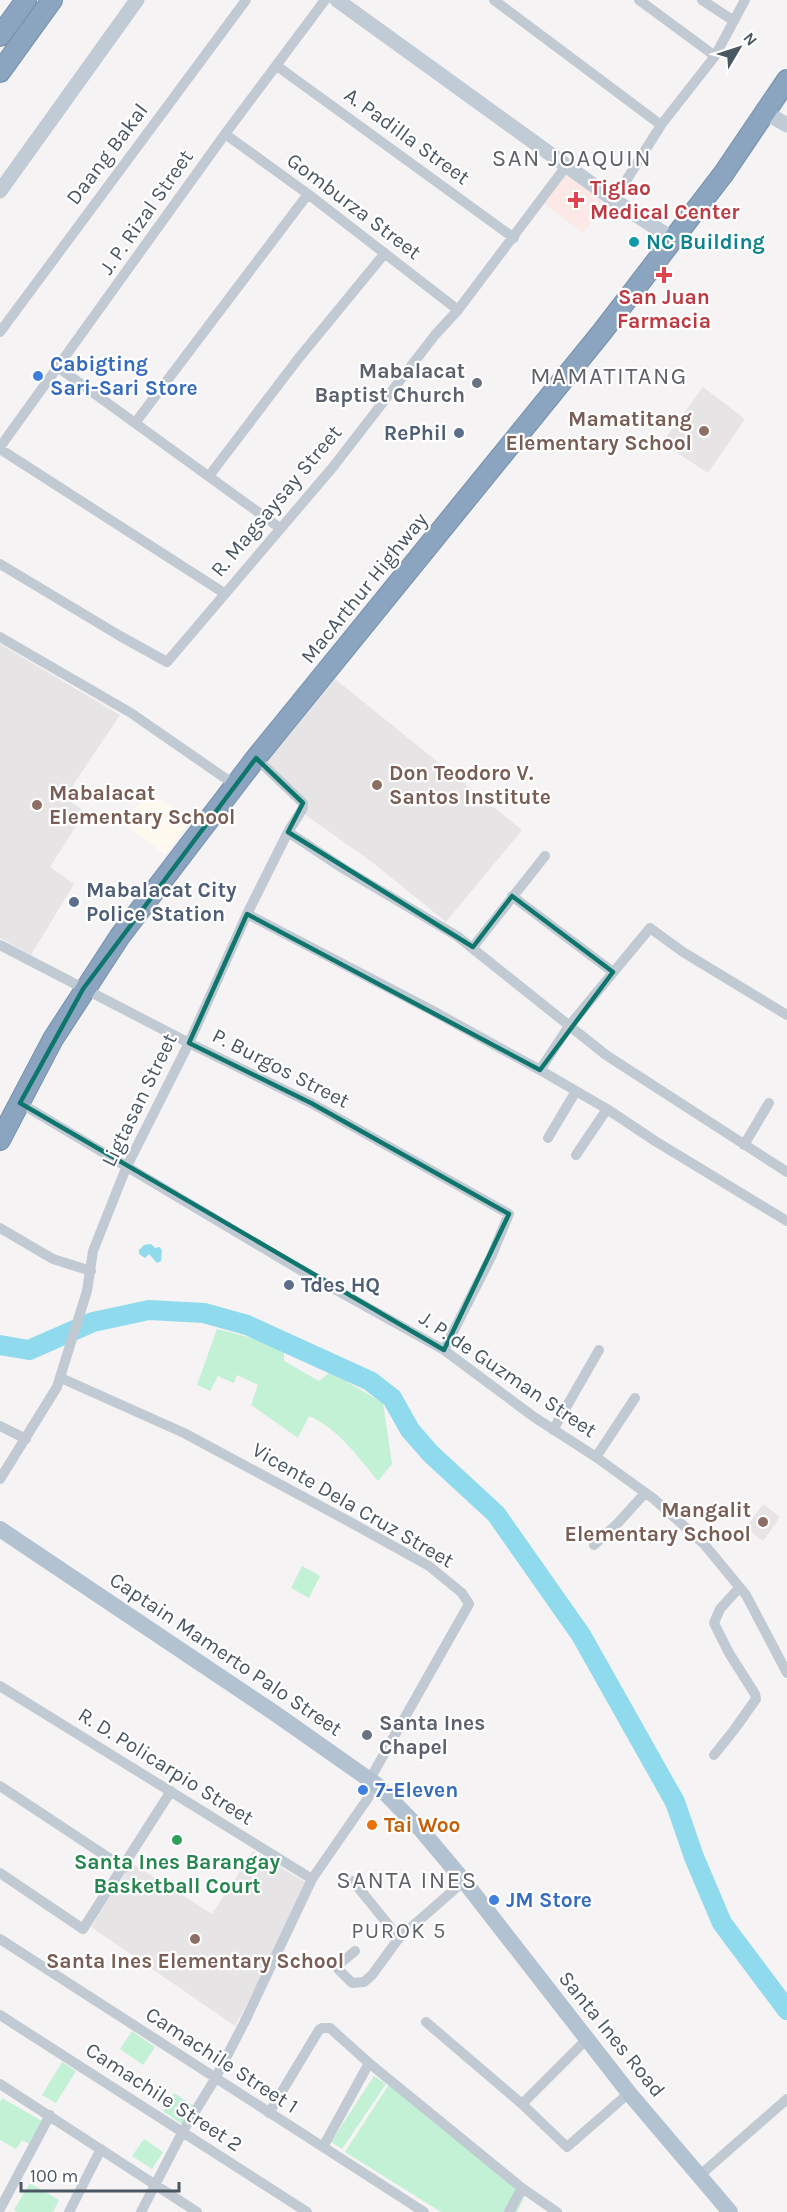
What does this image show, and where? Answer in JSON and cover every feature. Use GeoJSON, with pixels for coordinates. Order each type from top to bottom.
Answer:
{"type":"FeatureCollection","features":[{"type":"Feature","properties":{"kind":"highway"},"geometry":{"type":"LineString","coordinates":[[0,36],[26,0]]}},
{"type":"Feature","properties":{"kind":"highway"},"geometry":{"type":"LineString","coordinates":[[0,72],[52,0]]}},
{"type":"Feature","properties":{"kind":"highway"},"geometry":{"type":"LineString","coordinates":[[28,33],[51,13],[61,0]]}},
{"type":"Feature","properties":{"kind":"highway","name":"MacArthur Highway"},"geometry":{"type":"LineString","coordinates":[[0,1140],[53,1039],[83,989],[120,936],[256,758],[674,240],[766,113],[787,80]]}},
{"type":"Feature","properties":{"kind":"main road","name":"Captain Mamerto Palo Street"},"geometry":{"type":"LineString","coordinates":[[0,1529],[374,1782],[422,1831],[464,1881]]}},
{"type":"Feature","properties":{"kind":"main road","name":"Santa Ines Road"},"geometry":{"type":"LineString","coordinates":[[464,1881],[586,2040],[730,2212]]}},
{"type":"Feature","properties":{"kind":"street"},"geometry":{"type":"LineString","coordinates":[[0,191],[137,0]]}},
{"type":"Feature","properties":{"kind":"street","name":"Daang Bakal"},"geometry":{"type":"LineString","coordinates":[[0,332],[246,0]]}},
{"type":"Feature","properties":{"kind":"street","name":"J. P. Rizal Street"},"geometry":{"type":"LineString","coordinates":[[0,448],[225,134],[325,0]]}},
{"type":"Feature","properties":{"kind":"street"},"geometry":{"type":"LineString","coordinates":[[337,0],[614,200],[674,240]]}},
{"type":"Feature","properties":{"kind":"street"},"geometry":{"type":"LineString","coordinates":[[494,0],[662,125]]}},
{"type":"Feature","properties":{"kind":"street"},"geometry":{"type":"LineString","coordinates":[[639,0],[715,56]]}},
{"type":"Feature","properties":{"kind":"street"},"geometry":{"type":"LineString","coordinates":[[702,0],[734,21]]}},
{"type":"Feature","properties":{"kind":"street"},"geometry":{"type":"LineString","coordinates":[[614,200],[662,125],[715,56],[745,0]]}},
{"type":"Feature","properties":{"kind":"street","name":"A. Padilla Street"},"geometry":{"type":"LineString","coordinates":[[277,66],[514,238]]}},
{"type":"Feature","properties":{"kind":"street"},"geometry":{"type":"LineString","coordinates":[[766,113],[787,125]]}},
{"type":"Feature","properties":{"kind":"street","name":"Gomburza Street"},"geometry":{"type":"LineString","coordinates":[[225,134],[308,194],[458,310]]}},
{"type":"Feature","properties":{"kind":"street","name":"R. Magsaysay Street"},"geometry":{"type":"LineString","coordinates":[[0,564],[167,662],[333,467],[435,335],[458,310],[514,238],[567,165]]}},
{"type":"Feature","properties":{"kind":"street"},"geometry":{"type":"LineString","coordinates":[[135,423],[308,194]]}},
{"type":"Feature","properties":{"kind":"street"},"geometry":{"type":"LineString","coordinates":[[209,476],[298,358],[385,253]]}},
{"type":"Feature","properties":{"kind":"street"},"geometry":{"type":"LineString","coordinates":[[59,368],[280,528]]}},
{"type":"Feature","properties":{"kind":"street"},"geometry":{"type":"LineString","coordinates":[[0,448],[224,593]]}},
{"type":"Feature","properties":{"kind":"street"},"geometry":{"type":"LineString","coordinates":[[0,637],[131,713],[236,785]]}},
{"type":"Feature","properties":{"kind":"street","name":"Ligtasan Street"},"geometry":{"type":"LineString","coordinates":[[0,1479],[48,1405],[61,1378],[87,1291],[93,1251],[126,1168],[189,1043],[288,832],[303,808],[303,803],[256,758]]}},
{"type":"Feature","properties":{"kind":"street"},"geometry":{"type":"LineString","coordinates":[[288,832],[473,947],[606,1055],[787,1172]]}},
{"type":"Feature","properties":{"kind":"street"},"geometry":{"type":"LineString","coordinates":[[473,947],[545,856]]}},
{"type":"Feature","properties":{"kind":"street"},"geometry":{"type":"LineString","coordinates":[[512,896],[614,972]]}},
{"type":"Feature","properties":{"kind":"street"},"geometry":{"type":"LineString","coordinates":[[248,914],[540,1070],[787,1221]]}},
{"type":"Feature","properties":{"kind":"street"},"geometry":{"type":"LineString","coordinates":[[540,1070],[569,1026],[650,928],[683,952],[787,1015]]}},
{"type":"Feature","properties":{"kind":"street","name":"P. Burgos Street"},"geometry":{"type":"LineString","coordinates":[[0,945],[311,1103],[509,1214],[491,1257],[444,1350]]}},
{"type":"Feature","properties":{"kind":"street"},"geometry":{"type":"LineString","coordinates":[[548,1138],[576,1091]]}},
{"type":"Feature","properties":{"kind":"street","name":"J. P. de Guzman Street"},"geometry":{"type":"LineString","coordinates":[[20,1103],[302,1271],[444,1350],[553,1430],[596,1456],[645,1493],[704,1544],[746,1595],[787,1674]]}},
{"type":"Feature","properties":{"kind":"street"},"geometry":{"type":"LineString","coordinates":[[744,1145],[769,1103]]}},
{"type":"Feature","properties":{"kind":"street"},"geometry":{"type":"LineString","coordinates":[[576,1155],[607,1109]]}},
{"type":"Feature","properties":{"kind":"street"},"geometry":{"type":"LineString","coordinates":[[0,1228],[53,1259],[91,1271]]}},
{"type":"Feature","properties":{"kind":"street"},"geometry":{"type":"LineString","coordinates":[[553,1430],[599,1350]]}},
{"type":"Feature","properties":{"kind":"street","name":"Vicente Dela Cruz Street"},"geometry":{"type":"LineString","coordinates":[[61,1378],[184,1433],[350,1522],[429,1566],[462,1593],[469,1604],[374,1782]]}},
{"type":"Feature","properties":{"kind":"street"},"geometry":{"type":"LineString","coordinates":[[596,1456],[635,1398]]}},
{"type":"Feature","properties":{"kind":"street"},"geometry":{"type":"LineString","coordinates":[[0,1426],[26,1439]]}},
{"type":"Feature","properties":{"kind":"street"},"geometry":{"type":"LineString","coordinates":[[594,1545],[645,1493]]}},
{"type":"Feature","properties":{"kind":"street"},"geometry":{"type":"LineString","coordinates":[[714,1755],[756,1699],[752,1688],[729,1653],[714,1623],[720,1609],[739,1588]]}},
{"type":"Feature","properties":{"kind":"street","name":"R. D. Policarpio Street"},"geometry":{"type":"LineString","coordinates":[[0,1686],[312,1879]]}},
{"type":"Feature","properties":{"kind":"street"},"geometry":{"type":"LineString","coordinates":[[141,2212],[183,2131],[215,2079],[270,1972],[312,1879],[374,1782]]}},
{"type":"Feature","properties":{"kind":"street"},"geometry":{"type":"LineString","coordinates":[[0,1786],[124,1868]]}},
{"type":"Feature","properties":{"kind":"street"},"geometry":{"type":"LineString","coordinates":[[0,1873],[83,1929],[171,1791]]}},
{"type":"Feature","properties":{"kind":"street"},"geometry":{"type":"LineString","coordinates":[[353,1881],[399,1938]]}},
{"type":"Feature","properties":{"kind":"street"},"geometry":{"type":"LineString","coordinates":[[355,1951],[337,1966],[352,1983],[364,1982],[372,1975],[399,1938],[464,1881]]}},
{"type":"Feature","properties":{"kind":"street","name":"Camachile Street 1"},"geometry":{"type":"LineString","coordinates":[[0,1939],[424,2212]]}},
{"type":"Feature","properties":{"kind":"street","name":"Camachile Street 2"},"geometry":{"type":"LineString","coordinates":[[0,2015],[307,2212]]}},
{"type":"Feature","properties":{"kind":"street"},"geometry":{"type":"LineString","coordinates":[[426,2022],[522,2104],[567,2146],[629,2093]]}},
{"type":"Feature","properties":{"kind":"street"},"geometry":{"type":"LineString","coordinates":[[268,2113],[318,2030],[330,2028],[369,2063],[522,2187],[557,2212]]}},
{"type":"Feature","properties":{"kind":"street"},"geometry":{"type":"LineString","coordinates":[[522,2104],[586,2040]]}},
{"type":"Feature","properties":{"kind":"street"},"geometry":{"type":"LineString","coordinates":[[323,2147],[369,2063]]}},
{"type":"Feature","properties":{"kind":"street"},"geometry":{"type":"LineString","coordinates":[[2,2088],[50,2115],[197,2212]]}},
{"type":"Feature","properties":{"kind":"street"},"geometry":{"type":"LineString","coordinates":[[699,2176],[787,2099]]}},
{"type":"Feature","properties":{"kind":"street"},"geometry":{"type":"LineString","coordinates":[[0,2209],[50,2115]]}},
{"type":"Feature","properties":{"kind":"street"},"geometry":{"type":"LineString","coordinates":[[69,2212],[101,2149]]}},
{"type":"Feature","properties":{"kind":"street"},"geometry":{"type":"LineString","coordinates":[[509,2212],[522,2187]]}},
{"type":"Feature","properties":{"kind":"highlighted area"},"geometry":{"type":"Polygon","coordinates":[[[256,758],[303,803],[288,832],[473,947],[512,896],[613,972],[540,1070],[247,914],[189,1043],[311,1103],[509,1214],[444,1350],[20,1103],[83,989],[256,758]]]}},
{"type":"Feature","properties":{"kind":"shaded area","name":"Tiglao Medical Center"},"geometry":{"type":"Polygon","coordinates":[[[570,167],[610,198],[583,233],[543,203],[570,167]]]}},
{"type":"Feature","properties":{"kind":"shaded area","name":"Mamatitang Elementary School"},"geometry":{"type":"Polygon","coordinates":[[[703,387],[745,419],[708,473],[662,443],[703,387]]]}},
{"type":"Feature","properties":{"kind":"shaded area","name":"Mabalacat Elementary School"},"geometry":{"type":"Polygon","coordinates":[[[0,644],[120,715],[65,797],[85,812],[50,867],[74,884],[31,955],[0,938],[0,644]]]}},
{"type":"Feature","properties":{"kind":"shaded area","name":"Don Teodoro V. Santos Institute"},"geometry":{"type":"Polygon","coordinates":[[[335,679],[522,830],[446,922],[372,862],[304,814],[309,805],[264,764],[335,679]]]}},
{"type":"Feature","properties":{"kind":"shaded area"},"geometry":{"type":"Polygon","coordinates":[[[149,791],[190,821],[165,855],[124,824],[149,791]]]}},
{"type":"Feature","properties":{"kind":"shaded area","name":"Mangalit Elementary School"},"geometry":{"type":"Polygon","coordinates":[[[763,1504],[780,1517],[763,1541],[746,1528],[763,1504]]]}},
{"type":"Feature","properties":{"kind":"shaded area","name":"Santa Ines Elementary School"},"geometry":{"type":"Polygon","coordinates":[[[253,1851],[310,1885],[235,2026],[91,1927],[132,1863],[212,1914],[253,1851]]]}},
{"type":"Feature","properties":{"kind":"green space"},"geometry":{"type":"Polygon","coordinates":[[[217,1329],[284,1346],[284,1361],[319,1381],[330,1372],[383,1403],[392,1464],[378,1481],[347,1444],[320,1422],[309,1416],[298,1438],[251,1405],[258,1385],[237,1375],[234,1383],[218,1376],[210,1391],[197,1385],[217,1329]]]}},
{"type":"Feature","properties":{"kind":"green space"},"geometry":{"type":"Polygon","coordinates":[[[302,1566],[320,1576],[309,1598],[291,1588],[302,1566]]]}},
{"type":"Feature","properties":{"kind":"green space"},"geometry":{"type":"Polygon","coordinates":[[[132,2031],[155,2047],[143,2065],[120,2049],[132,2031]]]}},
{"type":"Feature","properties":{"kind":"green space"},"geometry":{"type":"Polygon","coordinates":[[[62,2062],[76,2071],[56,2103],[42,2095],[62,2062]]]}},
{"type":"Feature","properties":{"kind":"green space"},"geometry":{"type":"Polygon","coordinates":[[[374,2076],[386,2084],[342,2149],[331,2142],[374,2076]]]}},
{"type":"Feature","properties":{"kind":"green space"},"geometry":{"type":"Polygon","coordinates":[[[390,2083],[526,2194],[517,2212],[441,2212],[345,2152],[390,2083]]]}},
{"type":"Feature","properties":{"kind":"green space"},"geometry":{"type":"Polygon","coordinates":[[[174,2093],[194,2106],[182,2124],[163,2111],[174,2093]]]}},
{"type":"Feature","properties":{"kind":"green space"},"geometry":{"type":"Polygon","coordinates":[[[2,2098],[42,2121],[29,2144],[22,2140],[16,2149],[0,2140],[0,2102],[2,2098]]]}},
{"type":"Feature","properties":{"kind":"green space"},"geometry":{"type":"Polygon","coordinates":[[[144,2139],[163,2152],[152,2169],[132,2156],[144,2139]]]}},
{"type":"Feature","properties":{"kind":"green space"},"geometry":{"type":"Polygon","coordinates":[[[30,2183],[59,2200],[53,2212],[14,2210],[30,2183]]]}},
{"type":"Feature","properties":{"kind":"water"},"geometry":{"type":"Polygon","coordinates":[[[151,1244],[155,1248],[160,1247],[162,1251],[161,1261],[157,1263],[149,1254],[145,1258],[139,1254],[139,1250],[144,1245],[151,1244]]]}},
{"type":"Feature","properties":{"kind":"waterway"},"geometry":{"type":"LineString","coordinates":[[0,1345],[29,1350],[93,1322],[149,1310],[204,1313],[247,1325],[370,1381],[392,1398],[410,1430],[431,1454],[496,1514],[581,1635],[675,1802],[694,1857],[722,1923],[787,2010]]}},
{"type":"Feature","properties":{"kind":"place","name":"Tiglao Medical Center"},"geometry":{"type":"Point","coordinates":[576,200]}},
{"type":"Feature","properties":{"kind":"place","name":"NC Building"},"geometry":{"type":"Point","coordinates":[634,242]}},
{"type":"Feature","properties":{"kind":"place","name":"San Juan Farmacia"},"geometry":{"type":"Point","coordinates":[664,275]}},
{"type":"Feature","properties":{"kind":"place","name":"Cabigting Sari-Sari Store"},"geometry":{"type":"Point","coordinates":[38,376]}},
{"type":"Feature","properties":{"kind":"place","name":"Mabalacat Baptist Church"},"geometry":{"type":"Point","coordinates":[477,383]}},
{"type":"Feature","properties":{"kind":"place","name":"Mamatitang Elementary School"},"geometry":{"type":"Point","coordinates":[704,431]}},
{"type":"Feature","properties":{"kind":"place","name":"RePhil"},"geometry":{"type":"Point","coordinates":[459,433]}},
{"type":"Feature","properties":{"kind":"place","name":"Don Teodoro V. Santos Institute"},"geometry":{"type":"Point","coordinates":[377,785]}},
{"type":"Feature","properties":{"kind":"place","name":"Mabalacat Elementary School"},"geometry":{"type":"Point","coordinates":[37,805]}},
{"type":"Feature","properties":{"kind":"place","name":"Mabalacat City Police Station"},"geometry":{"type":"Point","coordinates":[74,902]}},
{"type":"Feature","properties":{"kind":"place","name":"Tdes HQ"},"geometry":{"type":"Point","coordinates":[289,1285]}},
{"type":"Feature","properties":{"kind":"place","name":"Mangalit Elementary School"},"geometry":{"type":"Point","coordinates":[763,1522]}},
{"type":"Feature","properties":{"kind":"place","name":"Santa Ines Chapel"},"geometry":{"type":"Point","coordinates":[367,1735]}},
{"type":"Feature","properties":{"kind":"place","name":"7-Eleven"},"geometry":{"type":"Point","coordinates":[363,1790]}},
{"type":"Feature","properties":{"kind":"place","name":"Tai Woo"},"geometry":{"type":"Point","coordinates":[372,1825]}},
{"type":"Feature","properties":{"kind":"place","name":"Santa Ines Barangay Basketball Court"},"geometry":{"type":"Point","coordinates":[177,1840]}},
{"type":"Feature","properties":{"kind":"place","name":"JM Store"},"geometry":{"type":"Point","coordinates":[494,1900]}},
{"type":"Feature","properties":{"kind":"place","name":"Santa Ines Elementary School"},"geometry":{"type":"Point","coordinates":[195,1939]}},
{"type":"Feature","properties":{"kind":"district","name":"SAN JOAQUIN"},"geometry":{"type":"Point","coordinates":[572,158]}},
{"type":"Feature","properties":{"kind":"district","name":"MAMATITANG"},"geometry":{"type":"Point","coordinates":[609,376]}},
{"type":"Feature","properties":{"kind":"district","name":"SANTA INES"},"geometry":{"type":"Point","coordinates":[407,1880]}},
{"type":"Feature","properties":{"kind":"district","name":"PUROK 5"},"geometry":{"type":"Point","coordinates":[399,1931]}}]}
